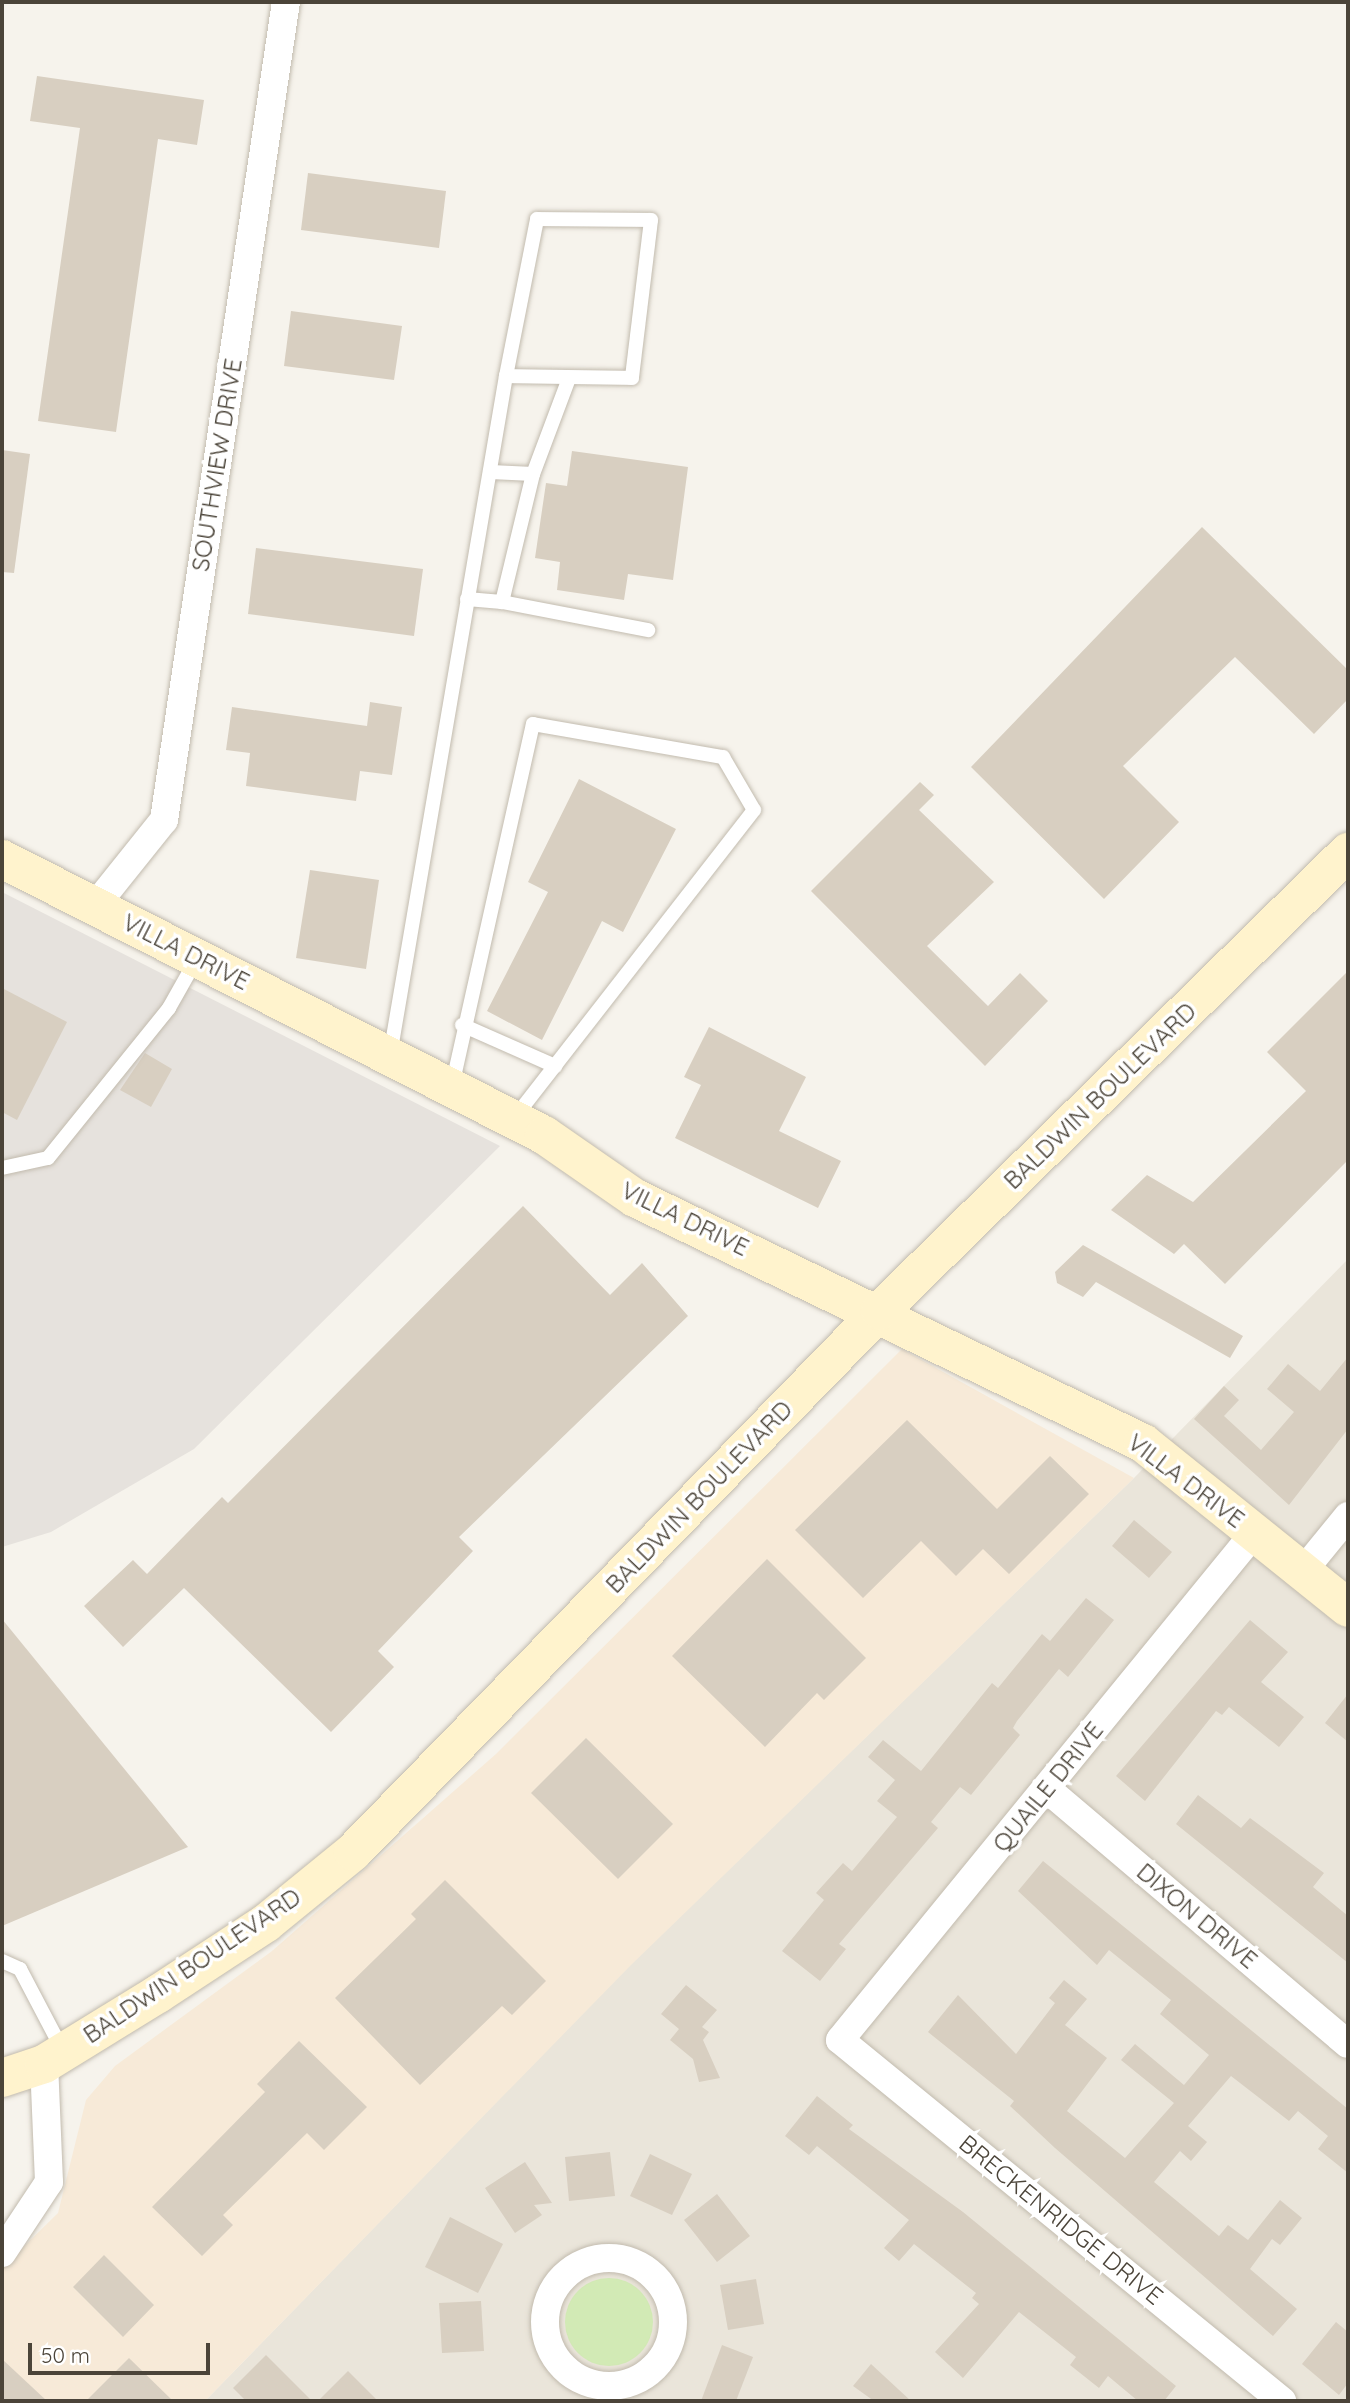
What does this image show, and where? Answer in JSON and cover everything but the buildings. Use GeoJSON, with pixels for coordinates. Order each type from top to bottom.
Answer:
{"type":"FeatureCollection","features":[{"type":"Feature","properties":{"kind":"main road","name":"BALDWIN BOULEVARD"},"geometry":{"type":"LineString","coordinates":[[2,2078],[54,2058],[266,1923],[353,1852],[880,1311],[1348,852]]}},
{"type":"Feature","properties":{"kind":"main road","name":"VILLA DRIVE"},"geometry":{"type":"LineString","coordinates":[[2,859],[514,1119],[635,1198],[880,1311],[1143,1443],[1348,1608]]}},
{"type":"Feature","properties":{"kind":"street","name":"SOUTHVIEW DRIVE"},"geometry":{"type":"LineString","coordinates":[[96,906],[163,820],[286,2]]}},
{"type":"Feature","properties":{"kind":"street"},"geometry":{"type":"LineString","coordinates":[[1303,1571],[1348,1516]]}},
{"type":"Feature","properties":{"kind":"street","name":"QUAILE DRIVE"},"geometry":{"type":"LineString","coordinates":[[840,2040],[1255,1532]]}},
{"type":"Feature","properties":{"kind":"street","name":"DIXON DRIVE"},"geometry":{"type":"LineString","coordinates":[[1046,1789],[1348,2044]]}},
{"type":"Feature","properties":{"kind":"street","name":"BRECKENRIDGE DRIVE"},"geometry":{"type":"LineString","coordinates":[[840,2040],[1282,2401]]}},
{"type":"Feature","properties":{"kind":"street"},"geometry":{"type":"LineString","coordinates":[[2,2253],[49,2182],[54,2058]]}},
{"type":"Feature","properties":{"kind":"street"},"geometry":{"type":"LineString","coordinates":[[613,2257],[639,2264],[660,2282],[671,2306],[672,2333],[662,2358],[643,2377],[613,2394],[567,2371],[550,2350],[544,2324],[549,2297],[564,2275],[587,2261],[613,2257]]}},
{"type":"Feature","properties":{"kind":"lane"},"geometry":{"type":"LineString","coordinates":[[390,1056],[506,376],[537,219],[651,220],[632,378],[568,381],[506,376]]}},
{"type":"Feature","properties":{"kind":"lane"},"geometry":{"type":"LineString","coordinates":[[502,602],[533,474],[568,381]]}},
{"type":"Feature","properties":{"kind":"lane"},"geometry":{"type":"LineString","coordinates":[[491,472],[533,474]]}},
{"type":"Feature","properties":{"kind":"lane"},"geometry":{"type":"LineString","coordinates":[[467,599],[502,602],[648,630]]}},
{"type":"Feature","properties":{"kind":"lane"},"geometry":{"type":"LineString","coordinates":[[451,1087],[461,1025],[533,724],[723,757],[754,810],[514,1119]]}},
{"type":"Feature","properties":{"kind":"lane"},"geometry":{"type":"LineString","coordinates":[[2,1168],[48,1158],[169,1008],[197,958]]}},
{"type":"Feature","properties":{"kind":"lane"},"geometry":{"type":"LineString","coordinates":[[461,1025],[555,1066]]}},
{"type":"Feature","properties":{"kind":"lane"},"geometry":{"type":"LineString","coordinates":[[2,1961],[20,1969],[54,2058]]}},
{"type":"Feature","properties":{"kind":"shaded area"},"geometry":{"type":"Polygon","coordinates":[[[2,892],[500,1146],[194,1449],[51,1532],[2,1547],[2,892]]]}},
{"type":"Feature","properties":{"kind":"shaded area"},"geometry":{"type":"Polygon","coordinates":[[[1348,1259],[1348,2401],[205,2401],[630,1965],[1134,1478],[1348,1259]]]}},
{"type":"Feature","properties":{"kind":"shaded area"},"geometry":{"type":"Polygon","coordinates":[[[902,1349],[1134,1478],[631,1965],[205,2401],[2,2401],[2,2268],[58,2213],[86,2100],[115,2066],[272,1951],[496,1754],[902,1349]]]}},
{"type":"Feature","properties":{"kind":"green space"},"geometry":{"type":"Polygon","coordinates":[[[609,2278],[634,2285],[646,2297],[653,2322],[646,2347],[634,2359],[609,2366],[584,2359],[572,2347],[565,2322],[572,2297],[584,2285],[609,2278]]]}}]}
